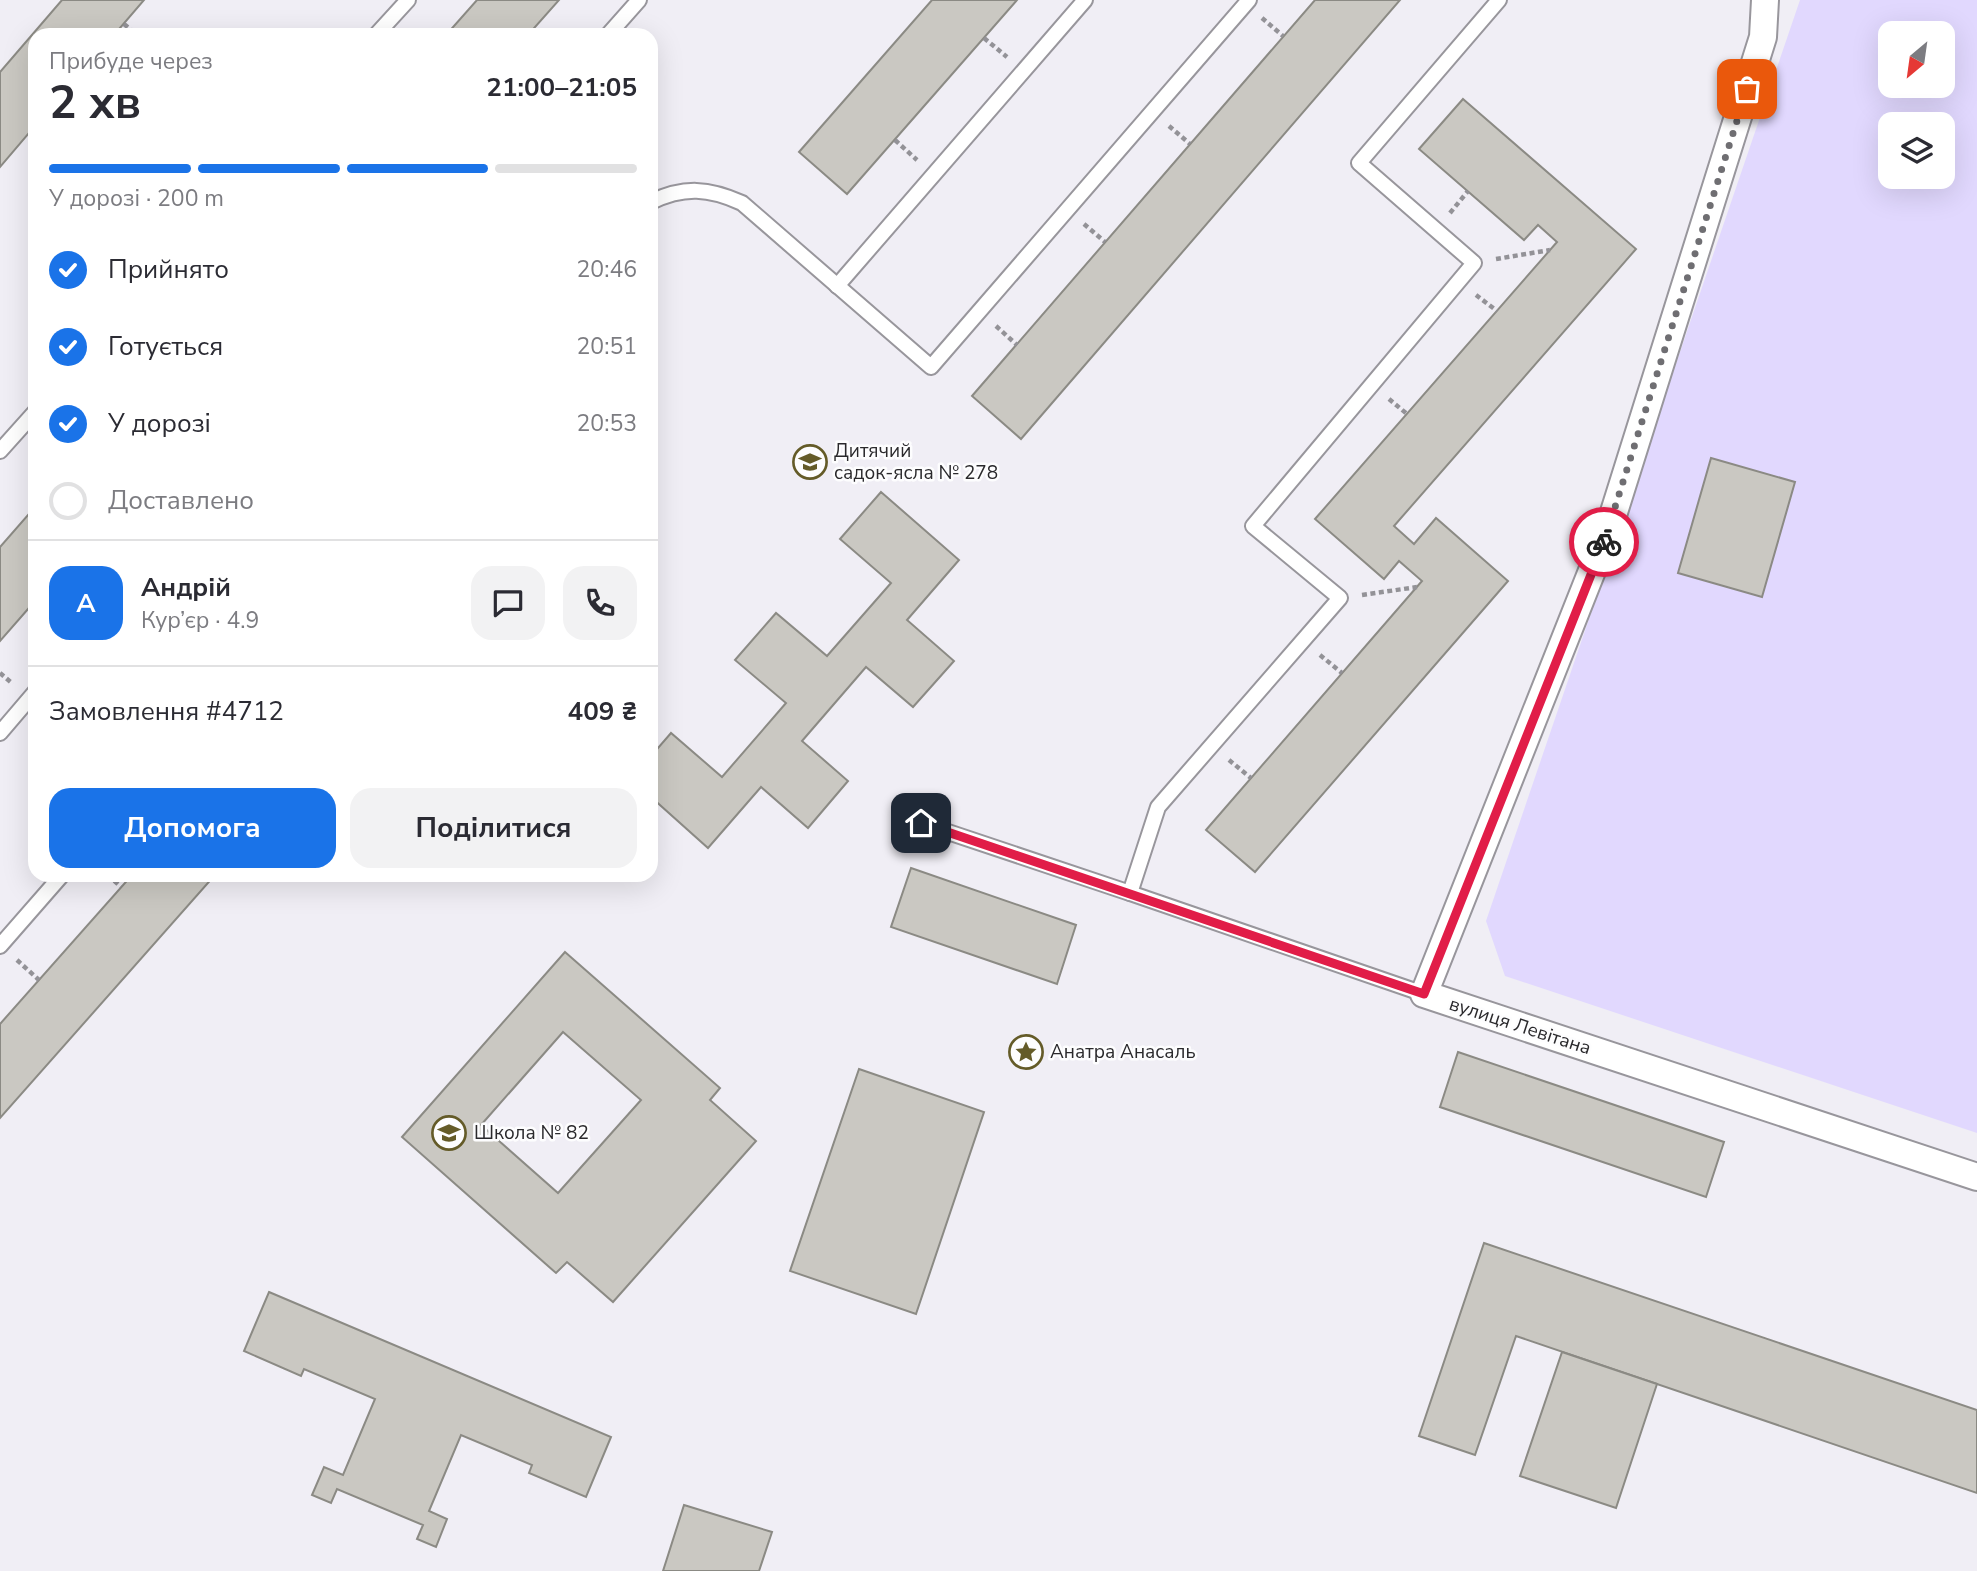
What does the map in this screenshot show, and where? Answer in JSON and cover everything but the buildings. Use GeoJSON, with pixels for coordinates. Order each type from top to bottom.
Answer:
{"type":"FeatureCollection","features":[{"type":"Feature","properties":{"kind":"street","name":"вулиця Левітана"},"geometry":{"type":"LineString","coordinates":[[1765,0],[1763,37],[1609,528],[1424,994],[1977,1177]]}},
{"type":"Feature","properties":{"kind":"lane"},"geometry":{"type":"LineString","coordinates":[[382,28],[408,0]]}},
{"type":"Feature","properties":{"kind":"lane"},"geometry":{"type":"LineString","coordinates":[[614,28],[639,0]]}},
{"type":"Feature","properties":{"kind":"lane"},"geometry":{"type":"LineString","coordinates":[[837,286],[1086,0]]}},
{"type":"Feature","properties":{"kind":"lane"},"geometry":{"type":"LineString","coordinates":[[658,199],[670,193],[695,189],[719,193],[742,204],[931,367],[1249,0]]}},
{"type":"Feature","properties":{"kind":"lane"},"geometry":{"type":"LineString","coordinates":[[1130,893],[1158,807],[1340,598],[1253,526],[1474,263],[1359,163],[1499,0]]}},
{"type":"Feature","properties":{"kind":"lane"},"geometry":{"type":"LineString","coordinates":[[0,451],[28,420]]}},
{"type":"Feature","properties":{"kind":"lane"},"geometry":{"type":"LineString","coordinates":[[0,733],[28,700]]}},
{"type":"Feature","properties":{"kind":"lane"},"geometry":{"type":"LineString","coordinates":[[921,823],[1424,994]]}},
{"type":"Feature","properties":{"kind":"lane"},"geometry":{"type":"LineString","coordinates":[[0,946],[56,882]]}},
{"type":"Feature","properties":{"kind":"path"},"geometry":{"type":"LineString","coordinates":[[124,24],[129,28]]}},
{"type":"Feature","properties":{"kind":"path"},"geometry":{"type":"LineString","coordinates":[[1474,263],[1550,250]]}},
{"type":"Feature","properties":{"kind":"path"},"geometry":{"type":"LineString","coordinates":[[1340,598],[1417,587]]}},
{"type":"Feature","properties":{"kind":"path"},"geometry":{"type":"LineString","coordinates":[[116,882],[121,887]]}},
{"type":"Feature","properties":{"kind":"shaded area"},"geometry":{"type":"Polygon","coordinates":[[[1800,0],[1977,0],[1977,1133],[1505,976],[1486,921],[1800,0]]]}},
{"type":"Feature","properties":{"kind":"way so far"},"geometry":{"type":"LineString","coordinates":[[1604,542],[1747,89]]}},
{"type":"Feature","properties":{"kind":"place","name":"Дитячий садок-ясла № 278"},"geometry":{"type":"Point","coordinates":[810,462]}},
{"type":"Feature","properties":{"kind":"place","name":"Анатра Анасаль"},"geometry":{"type":"Point","coordinates":[1026,1052]}},
{"type":"Feature","properties":{"kind":"place","name":"Школа № 82"},"geometry":{"type":"Point","coordinates":[449,1133]}},
{"type":"Feature","properties":{"kind":"route"},"geometry":{"type":"LineString","coordinates":[[921,823],[1424,994],[1604,542]]}}]}
